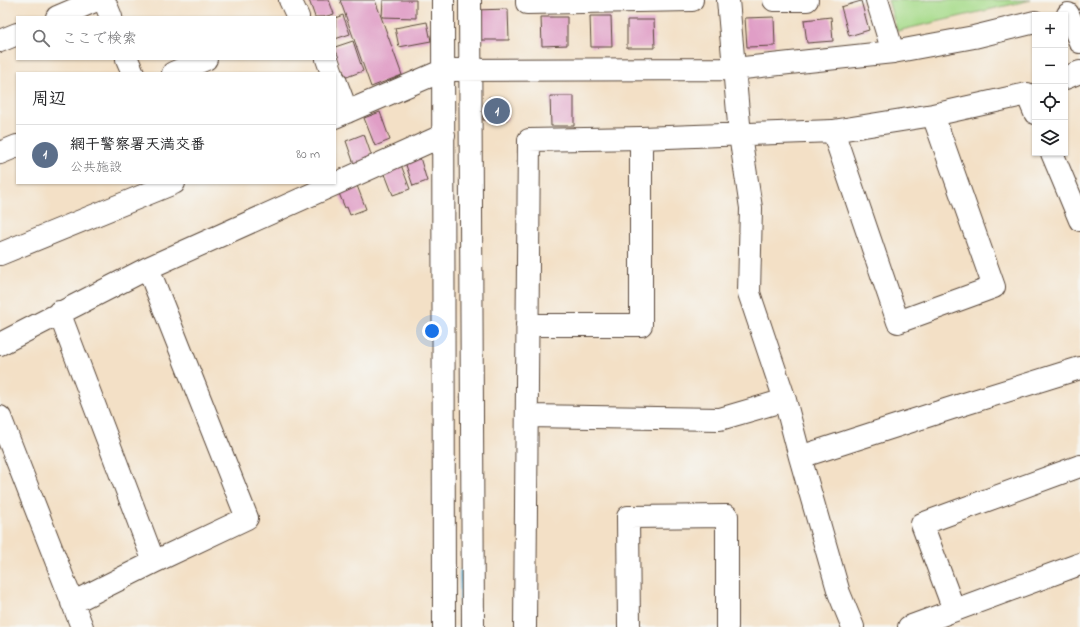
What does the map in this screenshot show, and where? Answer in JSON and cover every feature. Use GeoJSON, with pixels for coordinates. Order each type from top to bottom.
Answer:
{"type":"FeatureCollection","features":[{"type":"Feature","properties":{"kind":"street"},"geometry":{"type":"LineString","coordinates":[[59,16],[96,0]]}},
{"type":"Feature","properties":{"kind":"street"},"geometry":{"type":"LineString","coordinates":[[104,0],[111,16]]}},
{"type":"Feature","properties":{"kind":"street"},"geometry":{"type":"LineString","coordinates":[[290,0],[298,16]]}},
{"type":"Feature","properties":{"kind":"street"},"geometry":{"type":"LineString","coordinates":[[444,0],[444,627]]}},
{"type":"Feature","properties":{"kind":"street"},"geometry":{"type":"LineString","coordinates":[[470,0],[473,627]]}},
{"type":"Feature","properties":{"kind":"street"},"geometry":{"type":"LineString","coordinates":[[527,0],[527,3],[692,0]]}},
{"type":"Feature","properties":{"kind":"street"},"geometry":{"type":"LineString","coordinates":[[728,0],[740,135],[752,208],[749,293],[786,400],[800,457],[839,593],[853,627]]}},
{"type":"Feature","properties":{"kind":"street"},"geometry":{"type":"LineString","coordinates":[[774,0],[808,0]]}},
{"type":"Feature","properties":{"kind":"street"},"geometry":{"type":"LineString","coordinates":[[877,0],[893,52]]}},
{"type":"Feature","properties":{"kind":"street"},"geometry":{"type":"LineString","coordinates":[[1071,13],[1080,42]]}},
{"type":"Feature","properties":{"kind":"street"},"geometry":{"type":"LineString","coordinates":[[336,86],[341,114],[444,70],[734,69],[893,52],[974,37],[1032,23]]}},
{"type":"Feature","properties":{"kind":"street"},"geometry":{"type":"LineString","coordinates":[[0,41],[16,34]]}},
{"type":"Feature","properties":{"kind":"street"},"geometry":{"type":"LineString","coordinates":[[127,60],[133,72]]}},
{"type":"Feature","properties":{"kind":"street"},"geometry":{"type":"LineString","coordinates":[[175,72],[204,60]]}},
{"type":"Feature","properties":{"kind":"street"},"geometry":{"type":"LineString","coordinates":[[327,60],[332,72]]}},
{"type":"Feature","properties":{"kind":"street"},"geometry":{"type":"LineString","coordinates":[[1068,77],[1080,72]]}},
{"type":"Feature","properties":{"kind":"street"},"geometry":{"type":"LineString","coordinates":[[525,627],[528,140],[641,138],[833,131],[1032,99]]}},
{"type":"Feature","properties":{"kind":"street"},"geometry":{"type":"LineString","coordinates":[[833,131],[898,322],[994,287],[933,115]]}},
{"type":"Feature","properties":{"kind":"street"},"geometry":{"type":"LineString","coordinates":[[336,184],[444,135]]}},
{"type":"Feature","properties":{"kind":"street"},"geometry":{"type":"LineString","coordinates":[[527,325],[641,325],[641,138]]}},
{"type":"Feature","properties":{"kind":"street"},"geometry":{"type":"LineString","coordinates":[[0,153],[16,146]]}},
{"type":"Feature","properties":{"kind":"street"},"geometry":{"type":"LineString","coordinates":[[1053,156],[1080,220]]}},
{"type":"Feature","properties":{"kind":"street"},"geometry":{"type":"LineString","coordinates":[[0,254],[172,184]]}},
{"type":"Feature","properties":{"kind":"street"},"geometry":{"type":"LineString","coordinates":[[0,344],[59,312],[148,268],[335,184]]}},
{"type":"Feature","properties":{"kind":"street"},"geometry":{"type":"LineString","coordinates":[[72,603],[247,518],[148,268]]}},
{"type":"Feature","properties":{"kind":"street"},"geometry":{"type":"LineString","coordinates":[[59,312],[154,562]]}},
{"type":"Feature","properties":{"kind":"street"},"geometry":{"type":"LineString","coordinates":[[800,457],[1080,368]]}},
{"type":"Feature","properties":{"kind":"street"},"geometry":{"type":"LineString","coordinates":[[527,416],[720,419],[786,400]]}},
{"type":"Feature","properties":{"kind":"street"},"geometry":{"type":"LineString","coordinates":[[0,417],[82,627]]}},
{"type":"Feature","properties":{"kind":"street"},"geometry":{"type":"LineString","coordinates":[[954,610],[922,524],[1080,466]]}},
{"type":"Feature","properties":{"kind":"street"},"geometry":{"type":"LineString","coordinates":[[629,627],[628,517],[727,516],[727,627]]}},
{"type":"Feature","properties":{"kind":"street"},"geometry":{"type":"LineString","coordinates":[[909,627],[1080,564]]}},
{"type":"Feature","properties":{"kind":"green space"},"geometry":{"type":"Polygon","coordinates":[[[888,0],[1031,0],[897,31],[888,0]]]}},
{"type":"Feature","properties":{"kind":"building"},"geometry":{"type":"Polygon","coordinates":[[[309,0],[329,0],[334,14],[327,16],[315,16],[309,0]]]}},
{"type":"Feature","properties":{"kind":"building"},"geometry":{"type":"Polygon","coordinates":[[[340,0],[375,0],[402,75],[371,87],[340,0]]]}},
{"type":"Feature","properties":{"kind":"building"},"geometry":{"type":"Polygon","coordinates":[[[383,0],[416,0],[416,18],[382,17],[383,0]]]}},
{"type":"Feature","properties":{"kind":"building"},"geometry":{"type":"Polygon","coordinates":[[[861,1],[869,30],[849,36],[841,7],[861,1]]]}},
{"type":"Feature","properties":{"kind":"building"},"geometry":{"type":"Polygon","coordinates":[[[508,9],[509,40],[476,40],[475,10],[508,9]]]}},
{"type":"Feature","properties":{"kind":"building"},"geometry":{"type":"Polygon","coordinates":[[[343,15],[350,34],[336,39],[336,18],[343,15]]]}},
{"type":"Feature","properties":{"kind":"building"},"geometry":{"type":"Polygon","coordinates":[[[590,16],[611,16],[612,47],[591,47],[590,16]]]}},
{"type":"Feature","properties":{"kind":"building"},"geometry":{"type":"Polygon","coordinates":[[[541,17],[567,17],[567,45],[542,46],[541,17]]]}},
{"type":"Feature","properties":{"kind":"building"},"geometry":{"type":"Polygon","coordinates":[[[774,17],[775,46],[747,47],[745,18],[774,17]]]}},
{"type":"Feature","properties":{"kind":"building"},"geometry":{"type":"Polygon","coordinates":[[[831,17],[833,41],[807,43],[804,20],[831,17]]]}},
{"type":"Feature","properties":{"kind":"building"},"geometry":{"type":"Polygon","coordinates":[[[627,20],[654,20],[655,48],[627,48],[627,20]]]}},
{"type":"Feature","properties":{"kind":"building"},"geometry":{"type":"Polygon","coordinates":[[[427,22],[431,41],[399,47],[395,28],[427,22]]]}},
{"type":"Feature","properties":{"kind":"building"},"geometry":{"type":"Polygon","coordinates":[[[353,41],[363,71],[344,78],[336,55],[336,47],[353,41]]]}},
{"type":"Feature","properties":{"kind":"building"},"geometry":{"type":"Polygon","coordinates":[[[550,96],[574,96],[574,126],[551,126],[550,96]]]}},
{"type":"Feature","properties":{"kind":"building"},"geometry":{"type":"Polygon","coordinates":[[[489,97],[503,98],[502,107],[507,107],[507,120],[483,120],[484,106],[489,106],[489,97]]]}},
{"type":"Feature","properties":{"kind":"building"},"geometry":{"type":"Polygon","coordinates":[[[380,112],[390,140],[375,146],[364,118],[380,112]]]}},
{"type":"Feature","properties":{"kind":"building"},"geometry":{"type":"Polygon","coordinates":[[[364,134],[373,160],[355,167],[346,141],[364,134]]]}},
{"type":"Feature","properties":{"kind":"building"},"geometry":{"type":"Polygon","coordinates":[[[419,154],[427,181],[413,186],[404,159],[419,154]]]}},
{"type":"Feature","properties":{"kind":"building"},"geometry":{"type":"Polygon","coordinates":[[[400,162],[410,189],[393,195],[383,169],[400,162]]]}},
{"type":"Feature","properties":{"kind":"building"},"geometry":{"type":"Polygon","coordinates":[[[356,183],[366,209],[350,215],[347,207],[345,208],[338,191],[356,183]]]}},
{"type":"Feature","properties":{"kind":"waterway"},"geometry":{"type":"LineString","coordinates":[[462,572],[462,627]]}},
{"type":"Feature","properties":{"kind":"place","name":"網干警察署天満交番"},"geometry":{"type":"Point","coordinates":[497,111]}}]}
